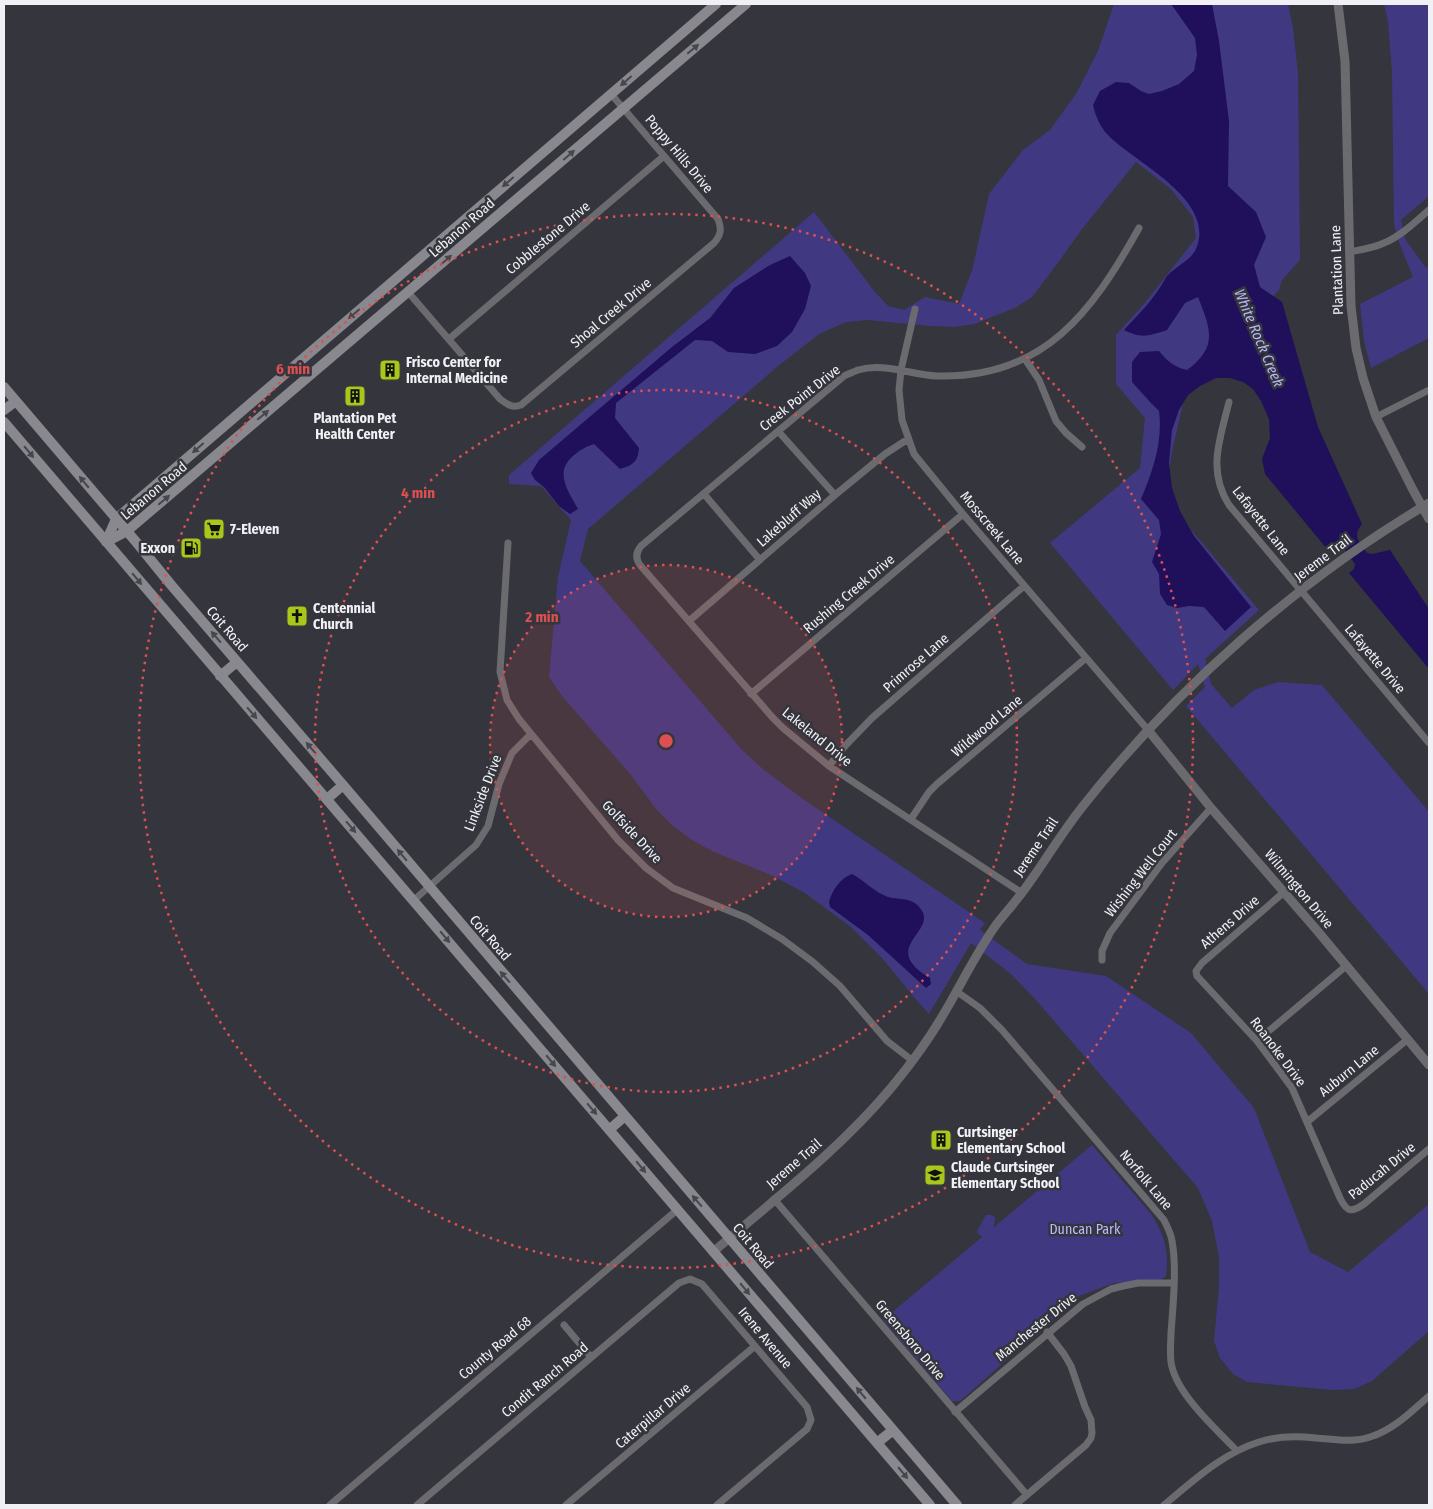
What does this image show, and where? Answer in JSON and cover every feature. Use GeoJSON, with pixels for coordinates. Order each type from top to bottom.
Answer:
{"type":"FeatureCollection","features":[{"type":"Feature","properties":{"kind":"main road","name":"Lebanon Road"},"geometry":{"type":"LineString","coordinates":[[106,542],[116,519],[716,4]]}},
{"type":"Feature","properties":{"kind":"main road","name":"Lebanon Road"},"geometry":{"type":"LineString","coordinates":[[106,542],[127,532],[746,4]]}},
{"type":"Feature","properties":{"kind":"main road"},"geometry":{"type":"LineString","coordinates":[[400,275],[408,292]]}},
{"type":"Feature","properties":{"kind":"main road"},"geometry":{"type":"LineString","coordinates":[[391,282],[408,292]]}},
{"type":"Feature","properties":{"kind":"main road","name":"Coit Road"},"geometry":{"type":"LineString","coordinates":[[4,387],[957,1505]]}},
{"type":"Feature","properties":{"kind":"main road"},"geometry":{"type":"LineString","coordinates":[[4,410],[16,401]]}},
{"type":"Feature","properties":{"kind":"main road"},"geometry":{"type":"LineString","coordinates":[[4,422],[930,1505]]}},
{"type":"Feature","properties":{"kind":"main road"},"geometry":{"type":"LineString","coordinates":[[227,422],[239,436]]}},
{"type":"Feature","properties":{"kind":"main road"},"geometry":{"type":"LineString","coordinates":[[220,676],[237,662]]}},
{"type":"Feature","properties":{"kind":"main road"},"geometry":{"type":"LineString","coordinates":[[326,799],[343,785]]}},
{"type":"Feature","properties":{"kind":"main road"},"geometry":{"type":"LineString","coordinates":[[610,1130],[625,1116]]}},
{"type":"Feature","properties":{"kind":"main road"},"geometry":{"type":"LineString","coordinates":[[877,1443],[893,1430]]}},
{"type":"Feature","properties":{"kind":"street","name":"Plantation Lane"},"geometry":{"type":"LineString","coordinates":[[1338,4],[1346,78],[1349,252],[1351,306],[1356,348],[1363,378],[1376,417],[1397,460],[1426,505],[1429,518]]}},
{"type":"Feature","properties":{"kind":"street","name":"Poppy Hills Drive"},"geometry":{"type":"LineString","coordinates":[[611,94],[718,219],[721,233]]}},
{"type":"Feature","properties":{"kind":"street","name":"Cobblestone Drive"},"geometry":{"type":"LineString","coordinates":[[449,339],[664,156]]}},
{"type":"Feature","properties":{"kind":"street"},"geometry":{"type":"LineString","coordinates":[[1349,252],[1388,241],[1429,210]]}},
{"type":"Feature","properties":{"kind":"street","name":"Creek Point Drive"},"geometry":{"type":"LineString","coordinates":[[636,557],[640,546],[844,376],[858,370],[873,368],[901,370],[924,375],[966,375],[1003,367],[1026,359],[1051,343],[1080,317],[1103,287],[1139,228]]}},
{"type":"Feature","properties":{"kind":"street","name":"Shoal Creek Drive"},"geometry":{"type":"LineString","coordinates":[[449,339],[500,399],[514,407],[521,405],[714,243],[721,233]]}},
{"type":"Feature","properties":{"kind":"street"},"geometry":{"type":"LineString","coordinates":[[408,292],[449,339]]}},
{"type":"Feature","properties":{"kind":"street","name":"Mosscreek Lane"},"geometry":{"type":"LineString","coordinates":[[915,309],[901,370],[899,390],[901,410],[914,454],[1148,730]]}},
{"type":"Feature","properties":{"kind":"street"},"geometry":{"type":"LineString","coordinates":[[1026,359],[1039,380],[1056,421],[1066,433],[1082,446]]}},
{"type":"Feature","properties":{"kind":"street"},"geometry":{"type":"LineString","coordinates":[[1376,417],[1429,390]]}},
{"type":"Feature","properties":{"kind":"street","name":"Lafayette Lane"},"geometry":{"type":"LineString","coordinates":[[1229,402],[1217,449],[1216,462],[1220,488],[1229,505],[1302,591]]}},
{"type":"Feature","properties":{"kind":"street"},"geometry":{"type":"LineString","coordinates":[[778,430],[835,496]]}},
{"type":"Feature","properties":{"kind":"street","name":"Lakebluff Way"},"geometry":{"type":"LineString","coordinates":[[688,621],[884,454],[908,438]]}},
{"type":"Feature","properties":{"kind":"street"},"geometry":{"type":"LineString","coordinates":[[704,494],[760,560]]}},
{"type":"Feature","properties":{"kind":"street","name":"Jereme Trail"},"geometry":{"type":"LineString","coordinates":[[713,1252],[824,1156],[867,1114],[912,1061],[934,1031],[986,940],[1022,893],[1064,830],[1148,730],[1209,670],[1270,616],[1345,557],[1426,505]]}},
{"type":"Feature","properties":{"kind":"street","name":"Rushing Creek Drive"},"geometry":{"type":"LineString","coordinates":[[751,694],[963,514]]}},
{"type":"Feature","properties":{"kind":"street","name":"Golfside Drive"},"geometry":{"type":"LineString","coordinates":[[508,543],[500,672],[507,700],[519,719],[618,840],[646,868],[673,888],[747,918],[782,939],[813,962],[840,986],[887,1041],[912,1061]]}},
{"type":"Feature","properties":{"kind":"street","name":"Lakeland Drive"},"geometry":{"type":"LineString","coordinates":[[636,557],[640,565],[688,621],[783,728],[829,766],[1022,893]]}},
{"type":"Feature","properties":{"kind":"street","name":"Primrose Lane"},"geometry":{"type":"LineString","coordinates":[[829,766],[872,718],[1024,586]]}},
{"type":"Feature","properties":{"kind":"street","name":"Lafayette Drive"},"geometry":{"type":"LineString","coordinates":[[1302,591],[1429,744]]}},
{"type":"Feature","properties":{"kind":"street","name":"Wildwood Lane"},"geometry":{"type":"LineString","coordinates":[[911,819],[937,784],[1086,658]]}},
{"type":"Feature","properties":{"kind":"street","name":"Wilmington Drive"},"geometry":{"type":"LineString","coordinates":[[1148,730],[1211,808],[1315,928],[1429,1065]]}},
{"type":"Feature","properties":{"kind":"street","name":"Linkside Drive"},"geometry":{"type":"LineString","coordinates":[[414,900],[476,845],[488,826],[499,784],[512,753],[531,734]]}},
{"type":"Feature","properties":{"kind":"street","name":"Wishing Well Court"},"geometry":{"type":"LineString","coordinates":[[1102,960],[1102,951],[1110,933],[1162,863],[1211,808]]}},
{"type":"Feature","properties":{"kind":"street","name":"Athens Drive"},"geometry":{"type":"LineString","coordinates":[[1196,973],[1202,963],[1283,892]]}},
{"type":"Feature","properties":{"kind":"street"},"geometry":{"type":"LineString","coordinates":[[1257,1041],[1346,966]]}},
{"type":"Feature","properties":{"kind":"street","name":"Roanoke Drive"},"geometry":{"type":"LineString","coordinates":[[1196,973],[1257,1041],[1292,1088],[1340,1198],[1343,1204],[1350,1210]]}},
{"type":"Feature","properties":{"kind":"street","name":"Norfolk Lane"},"geometry":{"type":"LineString","coordinates":[[956,991],[980,1008],[1002,1030],[1164,1220],[1171,1234],[1172,1241],[1174,1283],[1170,1354],[1175,1377],[1198,1410],[1237,1451]]}},
{"type":"Feature","properties":{"kind":"street","name":"Auburn Lane"},"geometry":{"type":"LineString","coordinates":[[1307,1122],[1408,1040]]}},
{"type":"Feature","properties":{"kind":"street","name":"Paducah Drive"},"geometry":{"type":"LineString","coordinates":[[1350,1210],[1354,1210],[1364,1204],[1429,1148]]}},
{"type":"Feature","properties":{"kind":"street","name":"Greensboro Drive"},"geometry":{"type":"LineString","coordinates":[[774,1200],[1027,1496]]}},
{"type":"Feature","properties":{"kind":"street","name":"County Road 68"},"geometry":{"type":"LineString","coordinates":[[330,1505],[677,1210]]}},
{"type":"Feature","properties":{"kind":"street","name":"Irene Avenue"},"geometry":{"type":"LineString","coordinates":[[692,1279],[702,1284],[807,1407],[811,1420],[807,1429],[717,1505]]}},
{"type":"Feature","properties":{"kind":"street","name":"Condit Ranch Road"},"geometry":{"type":"LineString","coordinates":[[416,1505],[679,1283],[692,1279]]}},
{"type":"Feature","properties":{"kind":"street","name":"Manchester Drive"},"geometry":{"type":"LineString","coordinates":[[955,1412],[1047,1332],[1083,1304],[1111,1289],[1138,1283],[1174,1283]]}},
{"type":"Feature","properties":{"kind":"street"},"geometry":{"type":"LineString","coordinates":[[564,1325],[591,1357]]}},
{"type":"Feature","properties":{"kind":"street"},"geometry":{"type":"LineString","coordinates":[[1015,1505],[1086,1445],[1092,1433],[1091,1420],[1071,1366],[1047,1332]]}},
{"type":"Feature","properties":{"kind":"street","name":"Caterpillar Drive"},"geometry":{"type":"LineString","coordinates":[[566,1505],[755,1346]]}},
{"type":"Feature","properties":{"kind":"street"},"geometry":{"type":"LineString","coordinates":[[1165,1505],[1215,1465],[1237,1451],[1260,1442],[1278,1438],[1343,1440],[1371,1437],[1389,1428],[1429,1396]]}},
{"type":"Feature","properties":{"kind":"green space"},"geometry":{"type":"Polygon","coordinates":[[[1114,4],[1288,4],[1293,28],[1298,74],[1300,260],[1282,280],[1279,290],[1186,390],[1172,452],[1166,490],[1181,518],[1259,610],[1205,659],[1211,684],[1232,708],[1254,690],[1278,682],[1322,685],[1429,812],[1429,994],[1186,706],[1205,687],[1198,664],[1173,690],[1050,543],[1140,468],[1145,418],[1116,384],[1116,335],[1144,304],[1196,238],[1193,217],[1171,189],[1136,162],[1082,229],[1032,297],[1015,308],[974,324],[955,327],[867,320],[846,322],[819,334],[777,367],[588,529],[580,561],[743,751],[764,770],[803,799],[985,923],[980,930],[1027,964],[1106,976],[1191,1033],[1254,1108],[1310,1252],[1348,1272],[1429,1204],[1429,1331],[1372,1381],[1354,1389],[1333,1390],[1247,1382],[1233,1374],[1220,1358],[1214,1341],[1219,1287],[1219,1257],[1212,1221],[1198,1188],[1036,1000],[1011,974],[971,943],[929,1014],[882,958],[851,927],[805,893],[773,876],[712,851],[692,840],[673,826],[656,809],[631,775],[562,696],[549,677],[558,577],[571,520],[541,486],[509,484],[509,475],[814,212],[875,292],[888,306],[904,310],[925,297],[959,304],[972,271],[989,194],[1023,150],[1050,130],[1076,94],[1098,51],[1114,4]]]}},
{"type":"Feature","properties":{"kind":"green space"},"geometry":{"type":"Polygon","coordinates":[[[1384,4],[1429,4],[1429,196],[1401,220],[1405,239],[1426,268],[1429,266],[1429,338],[1371,368],[1364,341],[1360,304],[1413,277],[1394,225],[1392,72],[1388,22],[1384,4]]]}},
{"type":"Feature","properties":{"kind":"green space","name":"Duncan Park"},"geometry":{"type":"Polygon","coordinates":[[[1092,1145],[1156,1222],[1165,1244],[1167,1258],[1166,1276],[1161,1280],[1114,1283],[1079,1296],[960,1401],[952,1401],[883,1320],[982,1237],[977,1232],[986,1215],[995,1218],[993,1228],[1092,1145]]]}},
{"type":"Feature","properties":{"kind":"water","name":"White Rock Creek"},"geometry":{"type":"Polygon","coordinates":[[[1171,4],[1212,4],[1219,41],[1229,121],[1228,186],[1256,212],[1266,237],[1254,265],[1260,287],[1282,302],[1318,427],[1362,524],[1357,532],[1359,542],[1367,553],[1372,554],[1390,550],[1429,609],[1429,669],[1349,573],[1354,569],[1355,564],[1342,546],[1327,549],[1265,474],[1262,459],[1270,438],[1269,419],[1253,389],[1243,382],[1230,378],[1216,378],[1188,395],[1179,410],[1172,430],[1169,463],[1172,488],[1180,511],[1194,536],[1251,607],[1225,631],[1204,607],[1189,606],[1177,608],[1167,605],[1160,594],[1159,574],[1152,562],[1161,534],[1159,520],[1141,499],[1156,456],[1160,433],[1159,411],[1132,382],[1132,362],[1140,352],[1159,351],[1171,363],[1187,370],[1204,354],[1208,345],[1208,329],[1198,297],[1185,303],[1167,330],[1141,336],[1124,330],[1151,300],[1167,276],[1193,254],[1199,233],[1196,216],[1186,201],[1156,172],[1107,135],[1099,123],[1093,105],[1100,91],[1116,82],[1129,83],[1149,94],[1179,84],[1194,71],[1197,55],[1195,38],[1171,4]]]}},
{"type":"Feature","properties":{"kind":"water"},"geometry":{"type":"Polygon","coordinates":[[[790,256],[805,273],[811,286],[805,309],[792,332],[777,346],[755,354],[728,352],[712,341],[695,340],[616,403],[615,418],[639,448],[636,460],[620,469],[594,444],[583,449],[567,462],[564,469],[567,489],[578,509],[570,514],[559,506],[531,473],[539,460],[672,347],[710,318],[734,288],[770,265],[790,256]]]}},
{"type":"Feature","properties":{"kind":"water"},"geometry":{"type":"Polygon","coordinates":[[[852,874],[883,895],[910,900],[920,908],[924,916],[923,924],[909,948],[909,957],[915,967],[930,978],[931,984],[926,988],[868,935],[830,907],[829,902],[834,889],[840,882],[852,874]]]}},
{"type":"Feature","properties":{"kind":"place","name":"Frisco Center for Internal Medicine"},"geometry":{"type":"Point","coordinates":[390,370]}},
{"type":"Feature","properties":{"kind":"place","name":"Plantation Pet Health Center"},"geometry":{"type":"Point","coordinates":[355,396]}},
{"type":"Feature","properties":{"kind":"place","name":"7-Eleven"},"geometry":{"type":"Point","coordinates":[214,529]}},
{"type":"Feature","properties":{"kind":"place","name":"Exxon"},"geometry":{"type":"Point","coordinates":[191,548]}},
{"type":"Feature","properties":{"kind":"place","name":"Centennial Church"},"geometry":{"type":"Point","coordinates":[297,616]}},
{"type":"Feature","properties":{"kind":"place","name":"Curtsinger Elementary School"},"geometry":{"type":"Point","coordinates":[941,1140]}},
{"type":"Feature","properties":{"kind":"place","name":"Claude Curtsinger Elementary School"},"geometry":{"type":"Point","coordinates":[935,1175]}}]}
